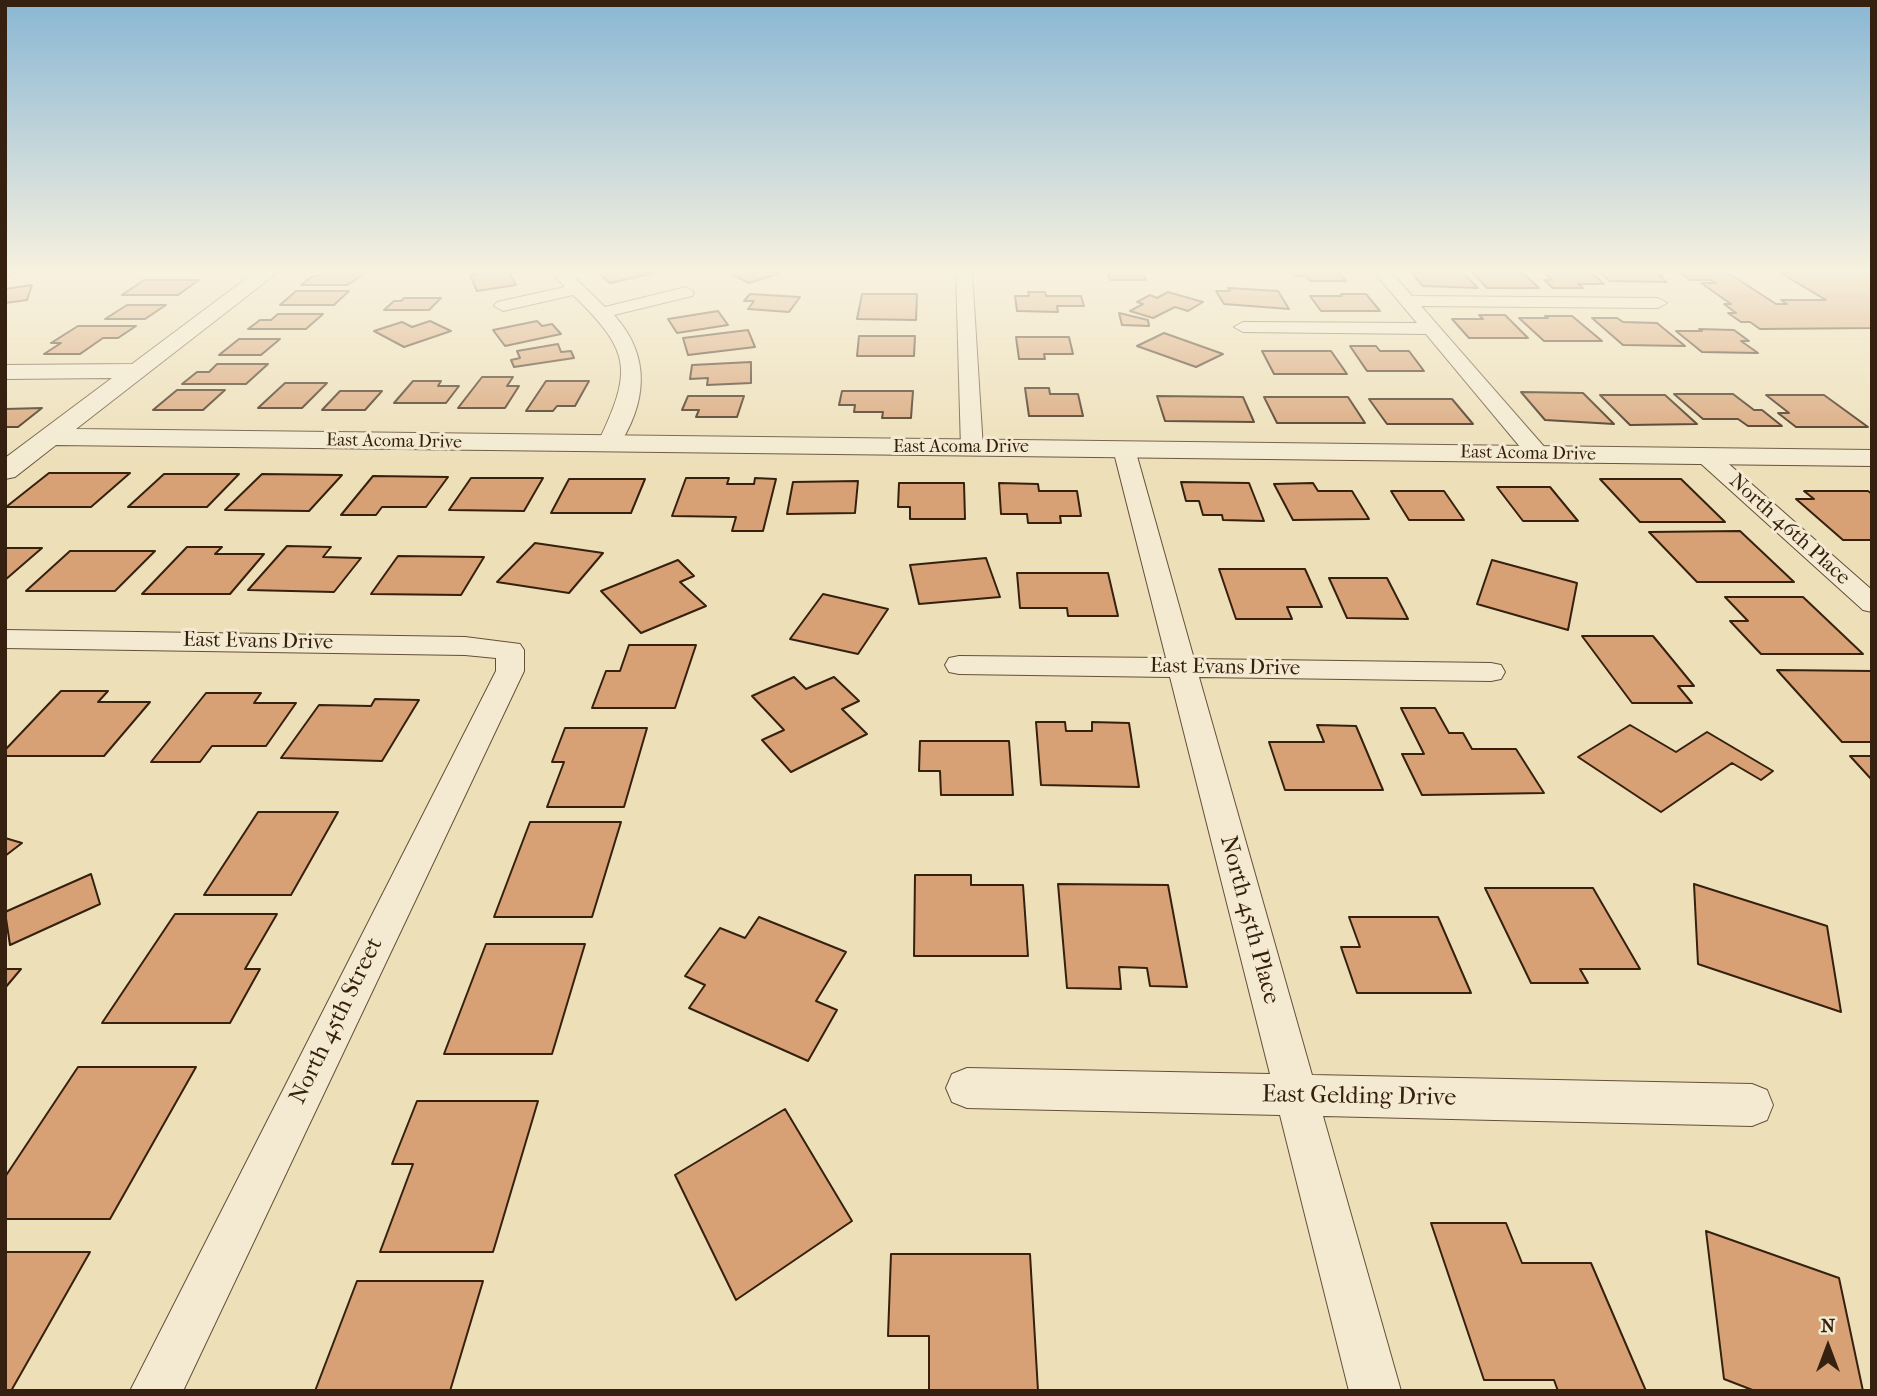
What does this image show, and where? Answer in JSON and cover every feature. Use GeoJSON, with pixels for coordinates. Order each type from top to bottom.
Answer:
{"type":"FeatureCollection","features":[{"type":"Feature","properties":{"kind":"street"},"geometry":{"type":"LineString","coordinates":[[5,471],[181,337]]}},
{"type":"Feature","properties":{"kind":"street"},"geometry":{"type":"LineString","coordinates":[[608,444],[631,396],[634,376],[623,337]]}},
{"type":"Feature","properties":{"kind":"street"},"geometry":{"type":"LineString","coordinates":[[967,337],[972,449]]}},
{"type":"Feature","properties":{"kind":"street"},"geometry":{"type":"LineString","coordinates":[[1438,337],[1539,455]]}},
{"type":"Feature","properties":{"kind":"street"},"geometry":{"type":"LineString","coordinates":[[5,372],[136,371]]}},
{"type":"Feature","properties":{"kind":"street","name":"East Acoma Drive"},"geometry":{"type":"LineString","coordinates":[[50,437],[1872,458]]}},
{"type":"Feature","properties":{"kind":"street","name":"North 45th Place"},"geometry":{"type":"LineString","coordinates":[[1124,449],[1375,1391]]}},
{"type":"Feature","properties":{"kind":"street","name":"North 46th Place"},"geometry":{"type":"LineString","coordinates":[[1706,456],[1872,604]]}},
{"type":"Feature","properties":{"kind":"street","name":"East Evans Drive"},"geometry":{"type":"LineString","coordinates":[[5,639],[452,646],[510,650]]}},
{"type":"Feature","properties":{"kind":"street","name":"North 45th Street"},"geometry":{"type":"LineString","coordinates":[[156,1391],[510,671],[510,650]]}},
{"type":"Feature","properties":{"kind":"street","name":"East Evans Drive"},"geometry":{"type":"LineString","coordinates":[[959,665],[1491,671]]}},
{"type":"Feature","properties":{"kind":"street","name":"East Gelding Drive"},"geometry":{"type":"LineString","coordinates":[[967,1088],[1752,1105]]}},
{"type":"Feature","properties":{"kind":"building"},"geometry":{"type":"Polygon","coordinates":[[[60,337],[119,337],[103,338],[80,354],[44,354],[61,343],[51,343],[60,337]]]}},
{"type":"Feature","properties":{"kind":"building"},"geometry":{"type":"Polygon","coordinates":[[[386,337],[433,337],[404,347],[386,337]]]}},
{"type":"Feature","properties":{"kind":"building"},"geometry":{"type":"Polygon","coordinates":[[[498,337],[546,337],[505,346],[498,337]]]}},
{"type":"Feature","properties":{"kind":"building"},"geometry":{"type":"Polygon","coordinates":[[[751,337],[755,347],[688,355],[683,338],[751,337]]]}},
{"type":"Feature","properties":{"kind":"building"},"geometry":{"type":"Polygon","coordinates":[[[859,337],[915,337],[914,356],[857,356],[859,337]]]}},
{"type":"Feature","properties":{"kind":"building"},"geometry":{"type":"Polygon","coordinates":[[[1016,337],[1069,337],[1073,354],[1044,354],[1045,359],[1019,359],[1016,337]]]}},
{"type":"Feature","properties":{"kind":"building"},"geometry":{"type":"Polygon","coordinates":[[[1155,337],[1176,337],[1223,354],[1196,367],[1137,346],[1155,337]]]}},
{"type":"Feature","properties":{"kind":"building"},"geometry":{"type":"Polygon","coordinates":[[[1468,337],[1528,338],[1469,338],[1468,337]]]}},
{"type":"Feature","properties":{"kind":"building"},"geometry":{"type":"Polygon","coordinates":[[[1540,337],[1597,337],[1602,341],[1544,341],[1540,337]]]}},
{"type":"Feature","properties":{"kind":"building"},"geometry":{"type":"Polygon","coordinates":[[[1614,337],[1674,337],[1685,346],[1623,345],[1614,337]]]}},
{"type":"Feature","properties":{"kind":"building"},"geometry":{"type":"Polygon","coordinates":[[[1684,337],[1744,337],[1749,341],[1741,341],[1758,353],[1702,352],[1684,337]]]}},
{"type":"Feature","properties":{"kind":"building"},"geometry":{"type":"Polygon","coordinates":[[[239,339],[280,339],[261,355],[219,355],[239,339]]]}},
{"type":"Feature","properties":{"kind":"building"},"geometry":{"type":"Polygon","coordinates":[[[558,344],[561,352],[571,351],[574,358],[514,367],[511,360],[520,358],[517,351],[558,344]]]}},
{"type":"Feature","properties":{"kind":"building"},"geometry":{"type":"Polygon","coordinates":[[[1350,346],[1376,346],[1380,351],[1409,351],[1424,371],[1367,371],[1350,346]]]}},
{"type":"Feature","properties":{"kind":"building"},"geometry":{"type":"Polygon","coordinates":[[[1262,351],[1331,351],[1347,374],[1274,374],[1262,351]]]}},
{"type":"Feature","properties":{"kind":"building"},"geometry":{"type":"Polygon","coordinates":[[[751,362],[751,383],[707,385],[708,378],[690,379],[692,365],[751,362]]]}},
{"type":"Feature","properties":{"kind":"building"},"geometry":{"type":"Polygon","coordinates":[[[217,364],[268,364],[246,384],[182,384],[197,372],[209,372],[217,364]]]}},
{"type":"Feature","properties":{"kind":"building"},"geometry":{"type":"Polygon","coordinates":[[[482,377],[513,377],[507,386],[519,386],[505,408],[458,408],[482,377]]]}},
{"type":"Feature","properties":{"kind":"building"},"geometry":{"type":"Polygon","coordinates":[[[413,381],[441,381],[438,386],[459,386],[446,403],[394,403],[413,381]]]}},
{"type":"Feature","properties":{"kind":"building"},"geometry":{"type":"Polygon","coordinates":[[[546,381],[589,381],[575,406],[557,406],[553,411],[526,411],[546,381]]]}},
{"type":"Feature","properties":{"kind":"building"},"geometry":{"type":"Polygon","coordinates":[[[285,383],[327,383],[302,408],[258,408],[285,383]]]}},
{"type":"Feature","properties":{"kind":"building"},"geometry":{"type":"Polygon","coordinates":[[[1025,388],[1049,388],[1050,394],[1078,394],[1083,416],[1029,416],[1025,388]]]}},
{"type":"Feature","properties":{"kind":"building"},"geometry":{"type":"Polygon","coordinates":[[[177,390],[225,390],[203,410],[153,410],[177,390]]]}},
{"type":"Feature","properties":{"kind":"building"},"geometry":{"type":"Polygon","coordinates":[[[340,391],[382,391],[365,410],[322,410],[340,391]]]}},
{"type":"Feature","properties":{"kind":"building"},"geometry":{"type":"Polygon","coordinates":[[[842,391],[913,391],[911,418],[882,418],[883,412],[854,412],[855,405],[839,405],[842,391]]]}},
{"type":"Feature","properties":{"kind":"building"},"geometry":{"type":"Polygon","coordinates":[[[1521,392],[1583,393],[1614,424],[1545,420],[1521,392]]]}},
{"type":"Feature","properties":{"kind":"building"},"geometry":{"type":"Polygon","coordinates":[[[1674,394],[1733,394],[1754,410],[1762,410],[1782,426],[1748,426],[1738,419],[1703,419],[1674,394]]]}},
{"type":"Feature","properties":{"kind":"building"},"geometry":{"type":"Polygon","coordinates":[[[1600,395],[1665,395],[1697,424],[1630,425],[1600,395]]]}},
{"type":"Feature","properties":{"kind":"building"},"geometry":{"type":"Polygon","coordinates":[[[1766,395],[1824,395],[1868,427],[1796,427],[1778,413],[1789,413],[1766,395]]]}},
{"type":"Feature","properties":{"kind":"building"},"geometry":{"type":"Polygon","coordinates":[[[688,396],[744,396],[737,417],[696,417],[699,410],[682,410],[688,396]]]}},
{"type":"Feature","properties":{"kind":"building"},"geometry":{"type":"Polygon","coordinates":[[[1157,396],[1243,397],[1254,422],[1165,421],[1157,396]]]}},
{"type":"Feature","properties":{"kind":"building"},"geometry":{"type":"Polygon","coordinates":[[[1264,397],[1348,397],[1365,423],[1277,423],[1264,397]]]}},
{"type":"Feature","properties":{"kind":"building"},"geometry":{"type":"Polygon","coordinates":[[[1369,399],[1452,399],[1473,424],[1387,424],[1369,399]]]}},
{"type":"Feature","properties":{"kind":"building"},"geometry":{"type":"Polygon","coordinates":[[[42,408],[18,427],[5,427],[5,409],[42,408]]]}},
{"type":"Feature","properties":{"kind":"building"},"geometry":{"type":"Polygon","coordinates":[[[49,473],[130,473],[91,507],[6,507],[49,473]]]}},
{"type":"Feature","properties":{"kind":"building"},"geometry":{"type":"Polygon","coordinates":[[[164,474],[239,474],[207,507],[128,507],[164,474]]]}},
{"type":"Feature","properties":{"kind":"building"},"geometry":{"type":"Polygon","coordinates":[[[262,474],[342,475],[309,511],[225,510],[262,474]]]}},
{"type":"Feature","properties":{"kind":"building"},"geometry":{"type":"Polygon","coordinates":[[[373,476],[448,477],[426,507],[382,507],[376,515],[341,515],[373,476]]]}},
{"type":"Feature","properties":{"kind":"building"},"geometry":{"type":"Polygon","coordinates":[[[471,478],[543,478],[524,511],[449,510],[471,478]]]}},
{"type":"Feature","properties":{"kind":"building"},"geometry":{"type":"Polygon","coordinates":[[[686,478],[729,478],[727,484],[754,484],[755,478],[776,479],[763,531],[732,531],[736,517],[672,516],[686,478]]]}},
{"type":"Feature","properties":{"kind":"building"},"geometry":{"type":"Polygon","coordinates":[[[569,479],[645,479],[631,513],[551,513],[569,479]]]}},
{"type":"Feature","properties":{"kind":"building"},"geometry":{"type":"Polygon","coordinates":[[[1600,479],[1681,479],[1725,522],[1640,522],[1600,479]]]}},
{"type":"Feature","properties":{"kind":"building"},"geometry":{"type":"Polygon","coordinates":[[[858,481],[855,513],[787,514],[793,482],[858,481]]]}},
{"type":"Feature","properties":{"kind":"building"},"geometry":{"type":"Polygon","coordinates":[[[1181,482],[1249,483],[1264,521],[1223,520],[1222,515],[1203,515],[1199,501],[1186,501],[1181,482]]]}},
{"type":"Feature","properties":{"kind":"building"},"geometry":{"type":"Polygon","coordinates":[[[899,483],[964,483],[965,519],[910,519],[910,507],[898,507],[899,483]]]}},
{"type":"Feature","properties":{"kind":"building"},"geometry":{"type":"Polygon","coordinates":[[[999,483],[1038,484],[1039,491],[1077,491],[1081,516],[1060,516],[1061,523],[1028,523],[1027,514],[1001,514],[999,483]]]}},
{"type":"Feature","properties":{"kind":"building"},"geometry":{"type":"Polygon","coordinates":[[[1313,483],[1318,491],[1352,491],[1369,519],[1293,520],[1274,484],[1313,483]]]}},
{"type":"Feature","properties":{"kind":"building"},"geometry":{"type":"Polygon","coordinates":[[[1497,487],[1550,487],[1578,521],[1523,521],[1497,487]]]}},
{"type":"Feature","properties":{"kind":"building"},"geometry":{"type":"Polygon","coordinates":[[[1391,491],[1444,491],[1464,520],[1409,520],[1391,491]]]}},
{"type":"Feature","properties":{"kind":"building"},"geometry":{"type":"Polygon","coordinates":[[[1804,491],[1868,491],[1872,494],[1872,540],[1843,540],[1796,499],[1814,499],[1804,491]]]}},
{"type":"Feature","properties":{"kind":"building"},"geometry":{"type":"Polygon","coordinates":[[[1740,531],[1794,582],[1697,582],[1649,532],[1740,531]]]}},
{"type":"Feature","properties":{"kind":"building"},"geometry":{"type":"Polygon","coordinates":[[[535,543],[603,553],[569,593],[497,582],[535,543]]]}},
{"type":"Feature","properties":{"kind":"building"},"geometry":{"type":"Polygon","coordinates":[[[287,546],[331,547],[323,557],[361,558],[334,592],[248,590],[287,546]]]}},
{"type":"Feature","properties":{"kind":"building"},"geometry":{"type":"Polygon","coordinates":[[[187,547],[222,547],[215,554],[264,554],[230,594],[142,594],[187,547]]]}},
{"type":"Feature","properties":{"kind":"building"},"geometry":{"type":"Polygon","coordinates":[[[5,548],[42,548],[5,580],[5,548]]]}},
{"type":"Feature","properties":{"kind":"building"},"geometry":{"type":"Polygon","coordinates":[[[70,551],[155,551],[115,591],[26,591],[70,551]]]}},
{"type":"Feature","properties":{"kind":"building"},"geometry":{"type":"Polygon","coordinates":[[[398,556],[484,557],[461,595],[371,594],[398,556]]]}},
{"type":"Feature","properties":{"kind":"building"},"geometry":{"type":"Polygon","coordinates":[[[986,558],[1000,597],[919,604],[910,565],[986,558]]]}},
{"type":"Feature","properties":{"kind":"building"},"geometry":{"type":"Polygon","coordinates":[[[678,560],[694,576],[680,582],[706,606],[641,633],[601,591],[678,560]]]}},
{"type":"Feature","properties":{"kind":"building"},"geometry":{"type":"Polygon","coordinates":[[[1492,560],[1577,583],[1568,630],[1477,604],[1492,560]]]}},
{"type":"Feature","properties":{"kind":"building"},"geometry":{"type":"Polygon","coordinates":[[[1219,569],[1305,569],[1322,607],[1287,607],[1292,619],[1236,619],[1219,569]]]}},
{"type":"Feature","properties":{"kind":"building"},"geometry":{"type":"Polygon","coordinates":[[[1017,573],[1108,573],[1118,616],[1068,616],[1067,608],[1020,608],[1017,573]]]}},
{"type":"Feature","properties":{"kind":"building"},"geometry":{"type":"Polygon","coordinates":[[[1329,578],[1387,578],[1408,619],[1347,618],[1329,578]]]}},
{"type":"Feature","properties":{"kind":"building"},"geometry":{"type":"Polygon","coordinates":[[[823,594],[888,609],[858,654],[790,639],[823,594]]]}},
{"type":"Feature","properties":{"kind":"building"},"geometry":{"type":"Polygon","coordinates":[[[1725,597],[1803,597],[1863,654],[1761,654],[1730,621],[1748,621],[1725,597]]]}},
{"type":"Feature","properties":{"kind":"building"},"geometry":{"type":"Polygon","coordinates":[[[1582,636],[1653,636],[1694,686],[1678,686],[1692,703],[1632,703],[1582,636]]]}},
{"type":"Feature","properties":{"kind":"building"},"geometry":{"type":"Polygon","coordinates":[[[629,645],[696,645],[675,708],[592,708],[606,671],[620,671],[629,645]]]}},
{"type":"Feature","properties":{"kind":"building"},"geometry":{"type":"Polygon","coordinates":[[[1777,670],[1872,671],[1872,742],[1842,742],[1777,670]]]}},
{"type":"Feature","properties":{"kind":"building"},"geometry":{"type":"Polygon","coordinates":[[[794,677],[806,689],[834,677],[859,701],[842,709],[867,734],[791,772],[762,740],[784,730],[752,696],[794,677]]]}},
{"type":"Feature","properties":{"kind":"building"},"geometry":{"type":"Polygon","coordinates":[[[61,691],[108,691],[98,702],[150,702],[104,756],[5,756],[5,750],[61,691]]]}},
{"type":"Feature","properties":{"kind":"building"},"geometry":{"type":"Polygon","coordinates":[[[206,693],[261,693],[254,703],[296,703],[266,746],[212,746],[200,762],[151,762],[206,693]]]}},
{"type":"Feature","properties":{"kind":"building"},"geometry":{"type":"Polygon","coordinates":[[[375,699],[419,700],[382,761],[281,758],[319,705],[371,706],[375,699]]]}},
{"type":"Feature","properties":{"kind":"building"},"geometry":{"type":"Polygon","coordinates":[[[1401,708],[1435,708],[1449,733],[1463,733],[1472,749],[1516,749],[1544,793],[1422,795],[1402,754],[1424,754],[1401,708]]]}},
{"type":"Feature","properties":{"kind":"building"},"geometry":{"type":"Polygon","coordinates":[[[1036,722],[1065,722],[1066,731],[1092,731],[1092,722],[1129,723],[1139,787],[1041,785],[1036,722]]]}},
{"type":"Feature","properties":{"kind":"building"},"geometry":{"type":"Polygon","coordinates":[[[1317,725],[1356,726],[1383,790],[1285,790],[1269,742],[1324,742],[1317,725]]]}},
{"type":"Feature","properties":{"kind":"building"},"geometry":{"type":"Polygon","coordinates":[[[1630,725],[1676,752],[1707,732],[1773,771],[1761,780],[1732,763],[1661,812],[1578,757],[1630,725]]]}},
{"type":"Feature","properties":{"kind":"building"},"geometry":{"type":"Polygon","coordinates":[[[565,728],[647,728],[624,807],[547,807],[564,762],[552,762],[565,728]]]}},
{"type":"Feature","properties":{"kind":"building"},"geometry":{"type":"Polygon","coordinates":[[[920,741],[1009,741],[1013,795],[941,795],[940,771],[919,771],[920,741]]]}},
{"type":"Feature","properties":{"kind":"building"},"geometry":{"type":"Polygon","coordinates":[[[1850,756],[1872,756],[1872,780],[1850,756]]]}},
{"type":"Feature","properties":{"kind":"building"},"geometry":{"type":"Polygon","coordinates":[[[258,812],[338,812],[291,895],[204,895],[258,812]]]}},
{"type":"Feature","properties":{"kind":"building"},"geometry":{"type":"Polygon","coordinates":[[[530,822],[621,822],[592,917],[494,917],[530,822]]]}},
{"type":"Feature","properties":{"kind":"building"},"geometry":{"type":"Polygon","coordinates":[[[5,838],[22,843],[5,856],[5,838]]]}},
{"type":"Feature","properties":{"kind":"building"},"geometry":{"type":"Polygon","coordinates":[[[91,874],[100,904],[10,945],[5,912],[91,874]]]}},
{"type":"Feature","properties":{"kind":"building"},"geometry":{"type":"Polygon","coordinates":[[[915,875],[971,875],[971,885],[1023,885],[1028,956],[914,956],[915,875]]]}},
{"type":"Feature","properties":{"kind":"building"},"geometry":{"type":"Polygon","coordinates":[[[1058,884],[1168,885],[1187,987],[1150,986],[1147,968],[1119,967],[1121,989],[1067,988],[1058,884]]]}},
{"type":"Feature","properties":{"kind":"building"},"geometry":{"type":"Polygon","coordinates":[[[1694,884],[1827,926],[1841,1012],[1698,964],[1694,884]]]}},
{"type":"Feature","properties":{"kind":"building"},"geometry":{"type":"Polygon","coordinates":[[[1485,888],[1593,888],[1640,969],[1580,969],[1588,983],[1531,983],[1485,888]]]}},
{"type":"Feature","properties":{"kind":"building"},"geometry":{"type":"Polygon","coordinates":[[[175,914],[277,914],[245,969],[260,969],[230,1023],[102,1023],[175,914]]]}},
{"type":"Feature","properties":{"kind":"building"},"geometry":{"type":"Polygon","coordinates":[[[759,917],[846,952],[816,1001],[837,1010],[808,1061],[689,1008],[705,985],[685,976],[720,928],[745,938],[759,917]]]}},
{"type":"Feature","properties":{"kind":"building"},"geometry":{"type":"Polygon","coordinates":[[[1349,917],[1438,917],[1471,993],[1357,993],[1341,947],[1360,947],[1349,917]]]}},
{"type":"Feature","properties":{"kind":"building"},"geometry":{"type":"Polygon","coordinates":[[[486,944],[585,944],[552,1054],[444,1054],[486,944]]]}},
{"type":"Feature","properties":{"kind":"building"},"geometry":{"type":"Polygon","coordinates":[[[5,969],[21,969],[5,988],[5,969]]]}},
{"type":"Feature","properties":{"kind":"building"},"geometry":{"type":"Polygon","coordinates":[[[78,1067],[196,1067],[110,1219],[5,1219],[5,1177],[78,1067]]]}},
{"type":"Feature","properties":{"kind":"building"},"geometry":{"type":"Polygon","coordinates":[[[417,1101],[538,1101],[493,1252],[380,1252],[413,1164],[392,1164],[417,1101]]]}},
{"type":"Feature","properties":{"kind":"building"},"geometry":{"type":"Polygon","coordinates":[[[785,1109],[852,1221],[736,1300],[675,1175],[785,1109]]]}},
{"type":"Feature","properties":{"kind":"building"},"geometry":{"type":"Polygon","coordinates":[[[1431,1223],[1506,1223],[1522,1263],[1591,1263],[1646,1391],[1558,1391],[1554,1380],[1484,1380],[1431,1223]]]}},
{"type":"Feature","properties":{"kind":"building"},"geometry":{"type":"Polygon","coordinates":[[[1706,1231],[1839,1278],[1863,1391],[1755,1391],[1724,1379],[1706,1231]]]}},
{"type":"Feature","properties":{"kind":"building"},"geometry":{"type":"Polygon","coordinates":[[[5,1252],[90,1252],[11,1391],[5,1391],[5,1252]]]}},
{"type":"Feature","properties":{"kind":"building"},"geometry":{"type":"Polygon","coordinates":[[[891,1254],[1030,1254],[1038,1391],[929,1391],[929,1336],[888,1336],[891,1254]]]}},
{"type":"Feature","properties":{"kind":"building"},"geometry":{"type":"Polygon","coordinates":[[[357,1281],[483,1281],[450,1391],[315,1391],[357,1281]]]}}]}
